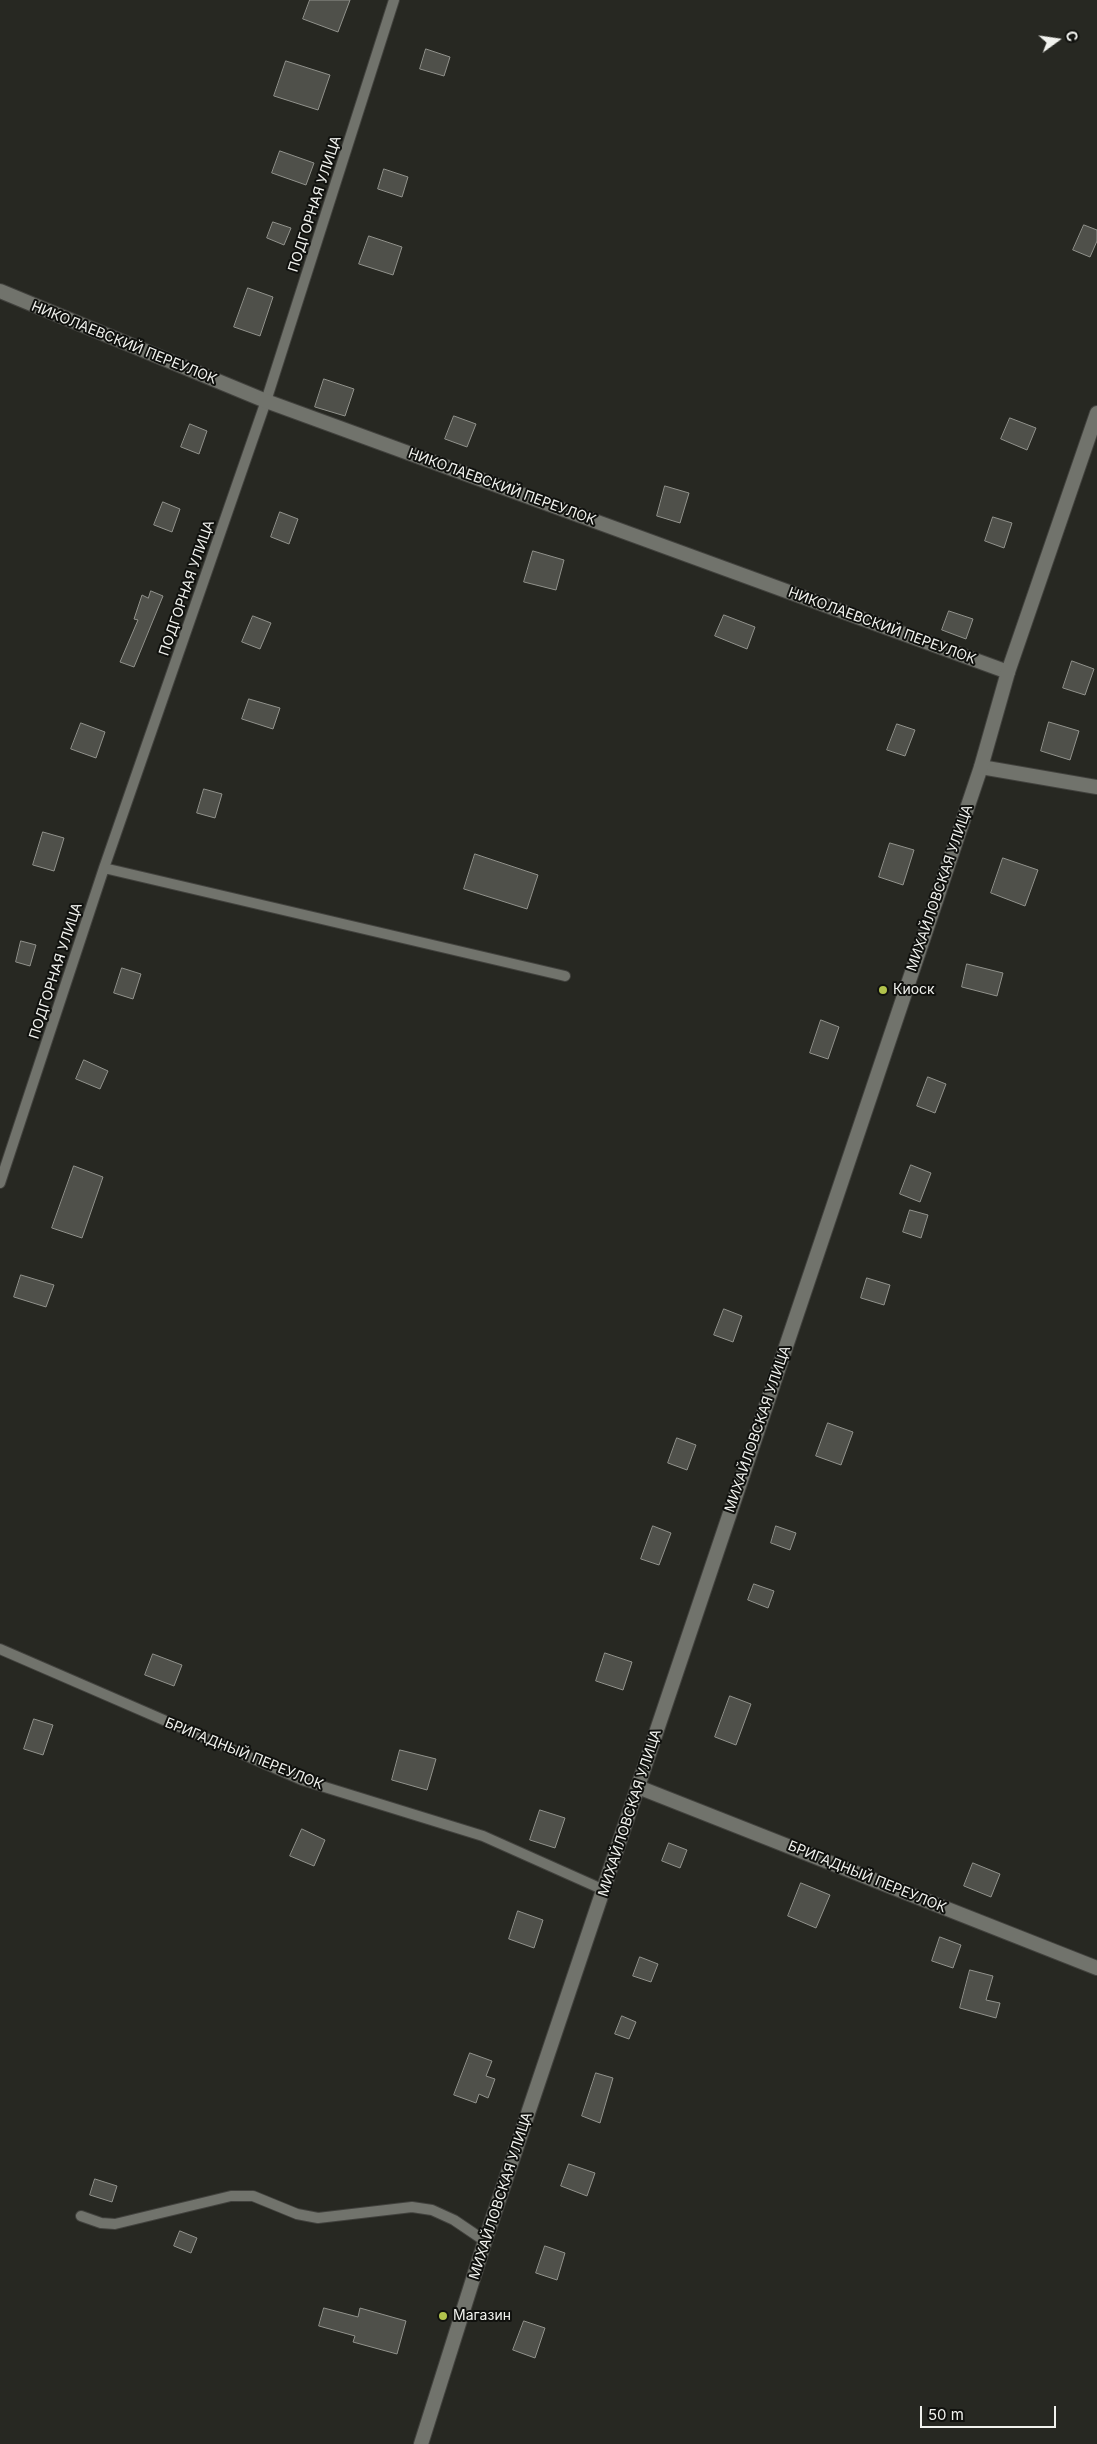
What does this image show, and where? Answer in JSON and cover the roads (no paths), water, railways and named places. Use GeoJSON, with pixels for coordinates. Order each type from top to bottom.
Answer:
{"type":"FeatureCollection","features":[{"type":"Feature","properties":{"kind":"street","name":"НИКОЛАЕВСКИЙ ПЕРЕУЛОК"},"geometry":{"type":"LineString","coordinates":[[0,292],[266,401],[1008,672]]}},
{"type":"Feature","properties":{"kind":"street","name":"МИХАЙЛОВСКАЯ УЛИЦА"},"geometry":{"type":"LineString","coordinates":[[420,2444],[485,2241],[981,767],[1008,672],[1097,414]]}},
{"type":"Feature","properties":{"kind":"street"},"geometry":{"type":"LineString","coordinates":[[981,767],[1097,787]]}},
{"type":"Feature","properties":{"kind":"street","name":"БРИГАДНЫЙ ПЕРЕУЛОК"},"geometry":{"type":"LineString","coordinates":[[638,1787],[1097,1968]]}},
{"type":"Feature","properties":{"kind":"lane","name":"ПОДГОРНАЯ УЛИЦА"},"geometry":{"type":"LineString","coordinates":[[0,1183],[104,868],[266,401],[394,0]]}},
{"type":"Feature","properties":{"kind":"lane"},"geometry":{"type":"LineString","coordinates":[[104,868],[565,976]]}},
{"type":"Feature","properties":{"kind":"lane","name":"БРИГАДНЫЙ ПЕРЕУЛОК"},"geometry":{"type":"LineString","coordinates":[[0,1649],[302,1780],[483,1836],[604,1890]]}},
{"type":"Feature","properties":{"kind":"lane"},"geometry":{"type":"LineString","coordinates":[[81,2216],[101,2223],[115,2224],[231,2196],[253,2196],[297,2214],[318,2218],[412,2207],[432,2210],[454,2220],[485,2241]]}},
{"type":"Feature","properties":{"kind":"place","name":"Киоск"},"geometry":{"type":"Point","coordinates":[883,990]}},
{"type":"Feature","properties":{"kind":"place","name":"Магазин"},"geometry":{"type":"Point","coordinates":[443,2316]}}]}
